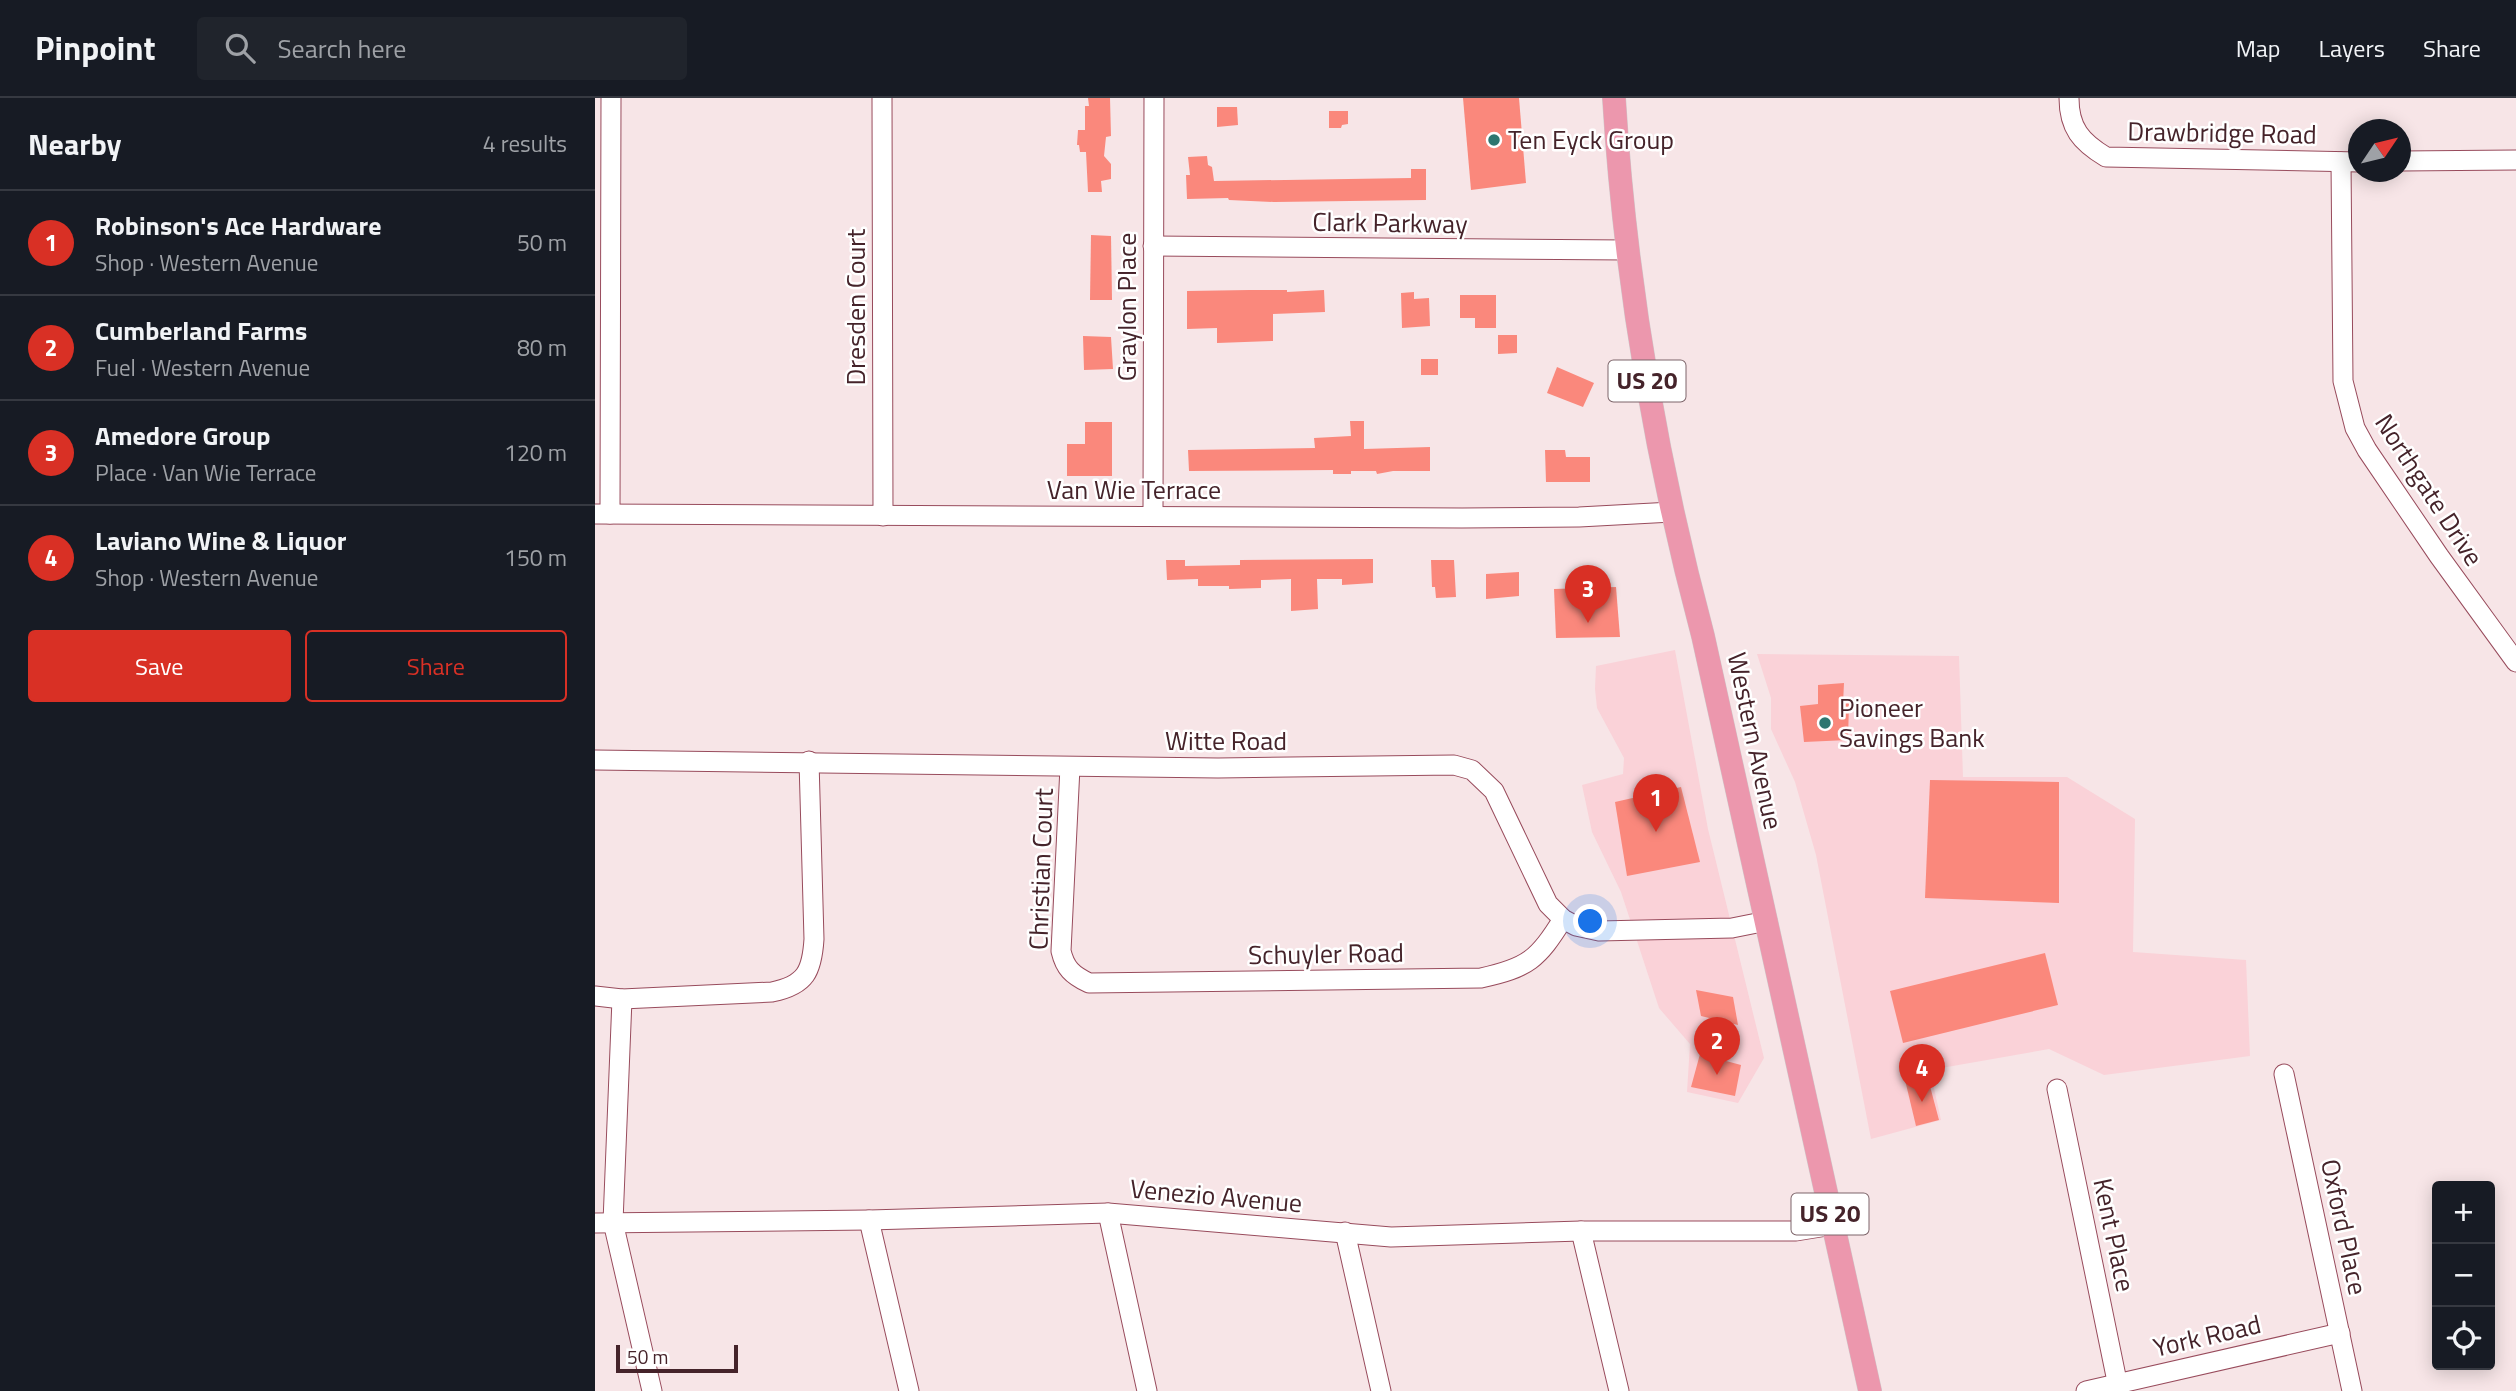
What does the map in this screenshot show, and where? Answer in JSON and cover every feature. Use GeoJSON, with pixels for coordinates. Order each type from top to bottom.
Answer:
{"type":"FeatureCollection","features":[{"type":"Feature","properties":{"kind":"main road","name":"Western Avenue"},"geometry":{"type":"LineString","coordinates":[[1614,98],[1627,250],[1643,362],[1672,512],[1703,636],[1870,1391]]}},
{"type":"Feature","properties":{"kind":"street"},"geometry":{"type":"LineString","coordinates":[[603,514],[603,134],[611,98]]}},
{"type":"Feature","properties":{"kind":"street","name":"Dresden Court"},"geometry":{"type":"LineString","coordinates":[[882,98],[883,516]]}},
{"type":"Feature","properties":{"kind":"street","name":"Graylon Place"},"geometry":{"type":"LineString","coordinates":[[1153,516],[1154,98]]}},
{"type":"Feature","properties":{"kind":"street","name":"Drawbridge Road"},"geometry":{"type":"LineString","coordinates":[[2069,98],[2071,121],[2076,131],[2088,146],[2106,156],[2348,162]]}},
{"type":"Feature","properties":{"kind":"street"},"geometry":{"type":"LineString","coordinates":[[2411,161],[2516,160]]}},
{"type":"Feature","properties":{"kind":"street","name":"Northgate Drive"},"geometry":{"type":"LineString","coordinates":[[2349,182],[2343,381],[2355,428],[2432,545],[2516,662]]}},
{"type":"Feature","properties":{"kind":"street","name":"Clark Parkway"},"geometry":{"type":"LineString","coordinates":[[1153,246],[1627,250]]}},
{"type":"Feature","properties":{"kind":"street","name":"Van Wie Terrace"},"geometry":{"type":"LineString","coordinates":[[603,514],[1556,517],[1672,512]]}},
{"type":"Feature","properties":{"kind":"street","name":"Witte Road"},"geometry":{"type":"LineString","coordinates":[[595,760],[809,761],[1070,767],[1454,765],[1472,770],[1488,784],[1502,804],[1548,904],[1563,919]]}},
{"type":"Feature","properties":{"kind":"street"},"geometry":{"type":"LineString","coordinates":[[595,996],[622,999],[772,992],[790,988],[808,974],[814,939],[809,761]]}},
{"type":"Feature","properties":{"kind":"street","name":"Christian Court"},"geometry":{"type":"LineString","coordinates":[[1069,971],[1064,964],[1062,951],[1070,767]]}},
{"type":"Feature","properties":{"kind":"street"},"geometry":{"type":"LineString","coordinates":[[1563,919],[1585,930],[1599,931],[1732,928],[1767,921]]}},
{"type":"Feature","properties":{"kind":"street","name":"Schuyler Road"},"geometry":{"type":"LineString","coordinates":[[1069,971],[1089,983],[1481,978],[1496,975],[1529,961],[1544,950],[1563,919]]}},
{"type":"Feature","properties":{"kind":"street"},"geometry":{"type":"LineString","coordinates":[[622,999],[604,1223],[652,1391]]}},
{"type":"Feature","properties":{"kind":"street","name":"Oxford Place"},"geometry":{"type":"LineString","coordinates":[[2284,1073],[2352,1391]]}},
{"type":"Feature","properties":{"kind":"street","name":"Kent Place"},"geometry":{"type":"LineString","coordinates":[[2057,1089],[2119,1387]]}},
{"type":"Feature","properties":{"kind":"street"},"geometry":{"type":"LineString","coordinates":[[1108,1213],[1147,1391]]}},
{"type":"Feature","properties":{"kind":"street","name":"Venezio Avenue"},"geometry":{"type":"LineString","coordinates":[[604,1223],[869,1220],[1108,1213],[1391,1237],[1581,1231],[1796,1231],[1833,1225]]}},
{"type":"Feature","properties":{"kind":"street"},"geometry":{"type":"LineString","coordinates":[[869,1220],[909,1391]]}},
{"type":"Feature","properties":{"kind":"street"},"geometry":{"type":"LineString","coordinates":[[1581,1231],[1619,1391]]}},
{"type":"Feature","properties":{"kind":"street"},"geometry":{"type":"LineString","coordinates":[[1345,1232],[1381,1391]]}},
{"type":"Feature","properties":{"kind":"street","name":"York Road"},"geometry":{"type":"LineString","coordinates":[[2086,1391],[2119,1387],[2340,1334]]}},
{"type":"Feature","properties":{"kind":"shaded area"},"geometry":{"type":"Polygon","coordinates":[[[1675,650],[1708,829],[1764,1058],[1738,1103],[1687,1092],[1690,1044],[1659,1008],[1621,892],[1592,832],[1582,785],[1623,774],[1624,758],[1597,708],[1596,666],[1675,650]]]}},
{"type":"Feature","properties":{"kind":"shaded area"},"geometry":{"type":"Polygon","coordinates":[[[1757,654],[1959,656],[1963,777],[2067,777],[2135,819],[2133,952],[2246,960],[2250,1056],[2104,1075],[2049,1049],[1930,1070],[1941,1120],[1871,1139],[1816,855],[1795,782],[1771,729],[1771,698],[1757,654]]]}},
{"type":"Feature","properties":{"kind":"building"},"geometry":{"type":"Polygon","coordinates":[[[1088,98],[1110,98],[1111,136],[1106,137],[1104,156],[1111,164],[1111,179],[1101,181],[1102,192],[1088,192],[1086,152],[1080,152],[1077,145],[1078,130],[1085,130],[1085,106],[1089,106],[1088,98]]]}},
{"type":"Feature","properties":{"kind":"building","name":"Ten Eyck Group"},"geometry":{"type":"Polygon","coordinates":[[[1463,98],[1519,98],[1526,183],[1471,190],[1463,98]]]}},
{"type":"Feature","properties":{"kind":"building"},"geometry":{"type":"Polygon","coordinates":[[[1217,107],[1237,107],[1238,125],[1217,127],[1217,107]]]}},
{"type":"Feature","properties":{"kind":"building"},"geometry":{"type":"Polygon","coordinates":[[[1329,111],[1348,111],[1348,124],[1342,125],[1341,128],[1329,128],[1329,111]]]}},
{"type":"Feature","properties":{"kind":"building"},"geometry":{"type":"Polygon","coordinates":[[[1207,156],[1214,181],[1411,178],[1411,169],[1426,169],[1426,200],[1274,202],[1228,198],[1187,199],[1186,175],[1190,175],[1188,157],[1207,156]]]}},
{"type":"Feature","properties":{"kind":"building"},"geometry":{"type":"Polygon","coordinates":[[[1091,235],[1111,236],[1112,300],[1090,300],[1091,235]]]}},
{"type":"Feature","properties":{"kind":"building"},"geometry":{"type":"Polygon","coordinates":[[[1324,290],[1325,312],[1273,314],[1273,341],[1217,343],[1217,328],[1187,329],[1187,291],[1324,290]]]}},
{"type":"Feature","properties":{"kind":"building"},"geometry":{"type":"Polygon","coordinates":[[[1414,292],[1414,299],[1429,298],[1430,326],[1402,328],[1401,293],[1414,292]]]}},
{"type":"Feature","properties":{"kind":"building"},"geometry":{"type":"Polygon","coordinates":[[[1460,295],[1496,295],[1496,328],[1475,328],[1475,318],[1460,318],[1460,295]]]}},
{"type":"Feature","properties":{"kind":"building"},"geometry":{"type":"Polygon","coordinates":[[[1498,335],[1517,335],[1517,353],[1498,354],[1498,335]]]}},
{"type":"Feature","properties":{"kind":"building"},"geometry":{"type":"Polygon","coordinates":[[[1083,336],[1111,337],[1113,369],[1084,370],[1083,336]]]}},
{"type":"Feature","properties":{"kind":"building"},"geometry":{"type":"Polygon","coordinates":[[[1421,359],[1438,359],[1438,375],[1421,375],[1421,359]]]}},
{"type":"Feature","properties":{"kind":"building"},"geometry":{"type":"Polygon","coordinates":[[[1557,367],[1594,383],[1583,407],[1547,393],[1557,367]]]}},
{"type":"Feature","properties":{"kind":"building"},"geometry":{"type":"Polygon","coordinates":[[[1350,421],[1364,421],[1364,449],[1430,447],[1430,471],[1377,474],[1376,471],[1351,471],[1351,474],[1333,474],[1333,470],[1189,471],[1188,450],[1315,448],[1314,438],[1351,436],[1350,421]]]}},
{"type":"Feature","properties":{"kind":"building"},"geometry":{"type":"Polygon","coordinates":[[[1085,422],[1112,422],[1112,476],[1067,476],[1067,444],[1085,444],[1085,422]]]}},
{"type":"Feature","properties":{"kind":"building"},"geometry":{"type":"Polygon","coordinates":[[[1545,450],[1565,450],[1566,457],[1590,457],[1590,482],[1546,482],[1545,450]]]}},
{"type":"Feature","properties":{"kind":"building"},"geometry":{"type":"Polygon","coordinates":[[[1373,559],[1373,583],[1342,585],[1342,579],[1317,579],[1318,609],[1291,611],[1291,579],[1261,580],[1261,588],[1229,589],[1229,586],[1198,586],[1198,579],[1167,580],[1166,560],[1185,560],[1185,566],[1240,565],[1240,560],[1373,559]]]}},
{"type":"Feature","properties":{"kind":"building"},"geometry":{"type":"Polygon","coordinates":[[[1431,560],[1454,560],[1456,597],[1436,598],[1435,587],[1432,587],[1431,560]]]}},
{"type":"Feature","properties":{"kind":"building"},"geometry":{"type":"Polygon","coordinates":[[[1519,572],[1519,596],[1486,599],[1486,574],[1519,572]]]}},
{"type":"Feature","properties":{"kind":"building"},"geometry":{"type":"Polygon","coordinates":[[[1616,587],[1620,637],[1556,638],[1554,589],[1616,587]]]}},
{"type":"Feature","properties":{"kind":"building","name":"Pioneer Savings Bank"},"geometry":{"type":"Polygon","coordinates":[[[1844,683],[1843,704],[1849,703],[1848,740],[1804,742],[1800,706],[1818,704],[1818,685],[1844,683]]]}},
{"type":"Feature","properties":{"kind":"building"},"geometry":{"type":"Polygon","coordinates":[[[1930,780],[2059,782],[2059,903],[1925,898],[1930,780]]]}},
{"type":"Feature","properties":{"kind":"building"},"geometry":{"type":"Polygon","coordinates":[[[1681,787],[1700,862],[1627,876],[1615,802],[1681,787]]]}},
{"type":"Feature","properties":{"kind":"building"},"geometry":{"type":"Polygon","coordinates":[[[2045,953],[2058,1005],[1903,1043],[1890,991],[2045,953]]]}},
{"type":"Feature","properties":{"kind":"building"},"geometry":{"type":"Polygon","coordinates":[[[1696,990],[1733,997],[1738,1025],[1701,1016],[1696,990]]]}},
{"type":"Feature","properties":{"kind":"building"},"geometry":{"type":"Polygon","coordinates":[[[1700,1054],[1741,1065],[1735,1096],[1691,1087],[1700,1054]]]}},
{"type":"Feature","properties":{"kind":"building"},"geometry":{"type":"Polygon","coordinates":[[[1927,1075],[1939,1120],[1916,1126],[1905,1080],[1927,1075]]]}},
{"type":"Feature","properties":{"kind":"place","name":"Ten Eyck Group"},"geometry":{"type":"Point","coordinates":[1494,140]}},
{"type":"Feature","properties":{"kind":"place","name":"Amedore Group"},"geometry":{"type":"Point","coordinates":[1588,623]}},
{"type":"Feature","properties":{"kind":"place","name":"Pioneer Savings Bank"},"geometry":{"type":"Point","coordinates":[1825,723]}},
{"type":"Feature","properties":{"kind":"place","name":"Robinson's Ace Hardware"},"geometry":{"type":"Point","coordinates":[1656,832]}},
{"type":"Feature","properties":{"kind":"place","name":"Cumberland Farms"},"geometry":{"type":"Point","coordinates":[1717,1075]}},
{"type":"Feature","properties":{"kind":"place","name":"Laviano Wine & Liquor"},"geometry":{"type":"Point","coordinates":[1922,1102]}}]}
